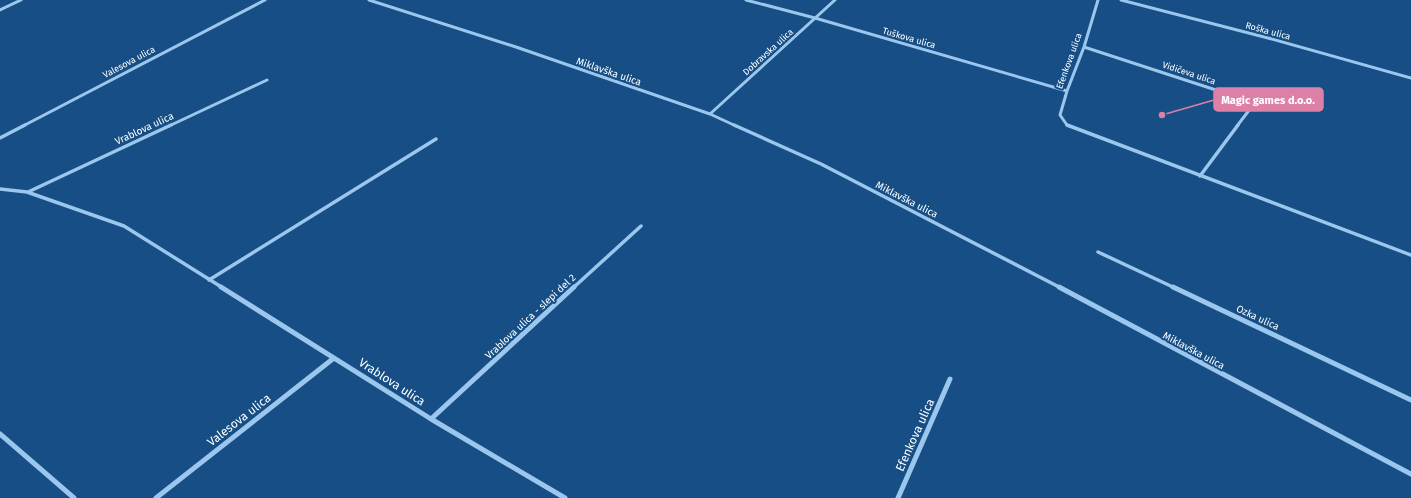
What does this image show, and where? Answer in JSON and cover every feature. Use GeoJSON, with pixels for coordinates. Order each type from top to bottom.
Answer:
{"type":"FeatureCollection","features":[{"type":"Feature","properties":{"kind":"street"},"geometry":{"type":"LineString","coordinates":[[0,10],[21,0]]}},
{"type":"Feature","properties":{"kind":"street","name":"Valesova ulica"},"geometry":{"type":"LineString","coordinates":[[0,138],[265,0]]}},
{"type":"Feature","properties":{"kind":"street","name":"Miklavška ulica"},"geometry":{"type":"LineString","coordinates":[[369,0],[516,47],[710,114],[821,164],[1411,474]]}},
{"type":"Feature","properties":{"kind":"street","name":"Tuškova ulica"},"geometry":{"type":"LineString","coordinates":[[746,0],[815,18],[1066,91]]}},
{"type":"Feature","properties":{"kind":"street","name":"Dobravska ulica"},"geometry":{"type":"LineString","coordinates":[[710,114],[835,0]]}},
{"type":"Feature","properties":{"kind":"street","name":"Efenkova ulica"},"geometry":{"type":"LineString","coordinates":[[1098,0],[1084,47],[1066,91],[1060,114],[1067,125],[1200,176]]}},
{"type":"Feature","properties":{"kind":"street","name":"Roška ulica"},"geometry":{"type":"LineString","coordinates":[[1121,0],[1268,38],[1411,78]]}},
{"type":"Feature","properties":{"kind":"street","name":"Vidičeva ulica"},"geometry":{"type":"LineString","coordinates":[[1084,47],[1222,92],[1248,103],[1250,109],[1200,176]]}},
{"type":"Feature","properties":{"kind":"street","name":"Vrablova ulica"},"geometry":{"type":"LineString","coordinates":[[27,192],[268,80]]}},
{"type":"Feature","properties":{"kind":"street"},"geometry":{"type":"LineString","coordinates":[[209,280],[436,139]]}},
{"type":"Feature","properties":{"kind":"street"},"geometry":{"type":"LineString","coordinates":[[1200,176],[1411,255]]}},
{"type":"Feature","properties":{"kind":"street","name":"Vrablova ulica"},"geometry":{"type":"LineString","coordinates":[[0,189],[27,192],[124,226],[431,419],[565,498]]}},
{"type":"Feature","properties":{"kind":"street","name":"Vrablova ulica - slepi del 2"},"geometry":{"type":"LineString","coordinates":[[431,419],[641,226]]}},
{"type":"Feature","properties":{"kind":"street","name":"Ozka ulica"},"geometry":{"type":"LineString","coordinates":[[1098,252],[1411,400]]}},
{"type":"Feature","properties":{"kind":"street","name":"Valesova ulica"},"geometry":{"type":"LineString","coordinates":[[156,498],[334,358]]}},
{"type":"Feature","properties":{"kind":"street","name":"Efenkova ulica"},"geometry":{"type":"LineString","coordinates":[[898,498],[950,379]]}},
{"type":"Feature","properties":{"kind":"street"},"geometry":{"type":"LineString","coordinates":[[0,434],[74,498]]}},
{"type":"Feature","properties":{"kind":"place","name":"Magic games d.o.o."},"geometry":{"type":"Point","coordinates":[1162,115]}}]}
